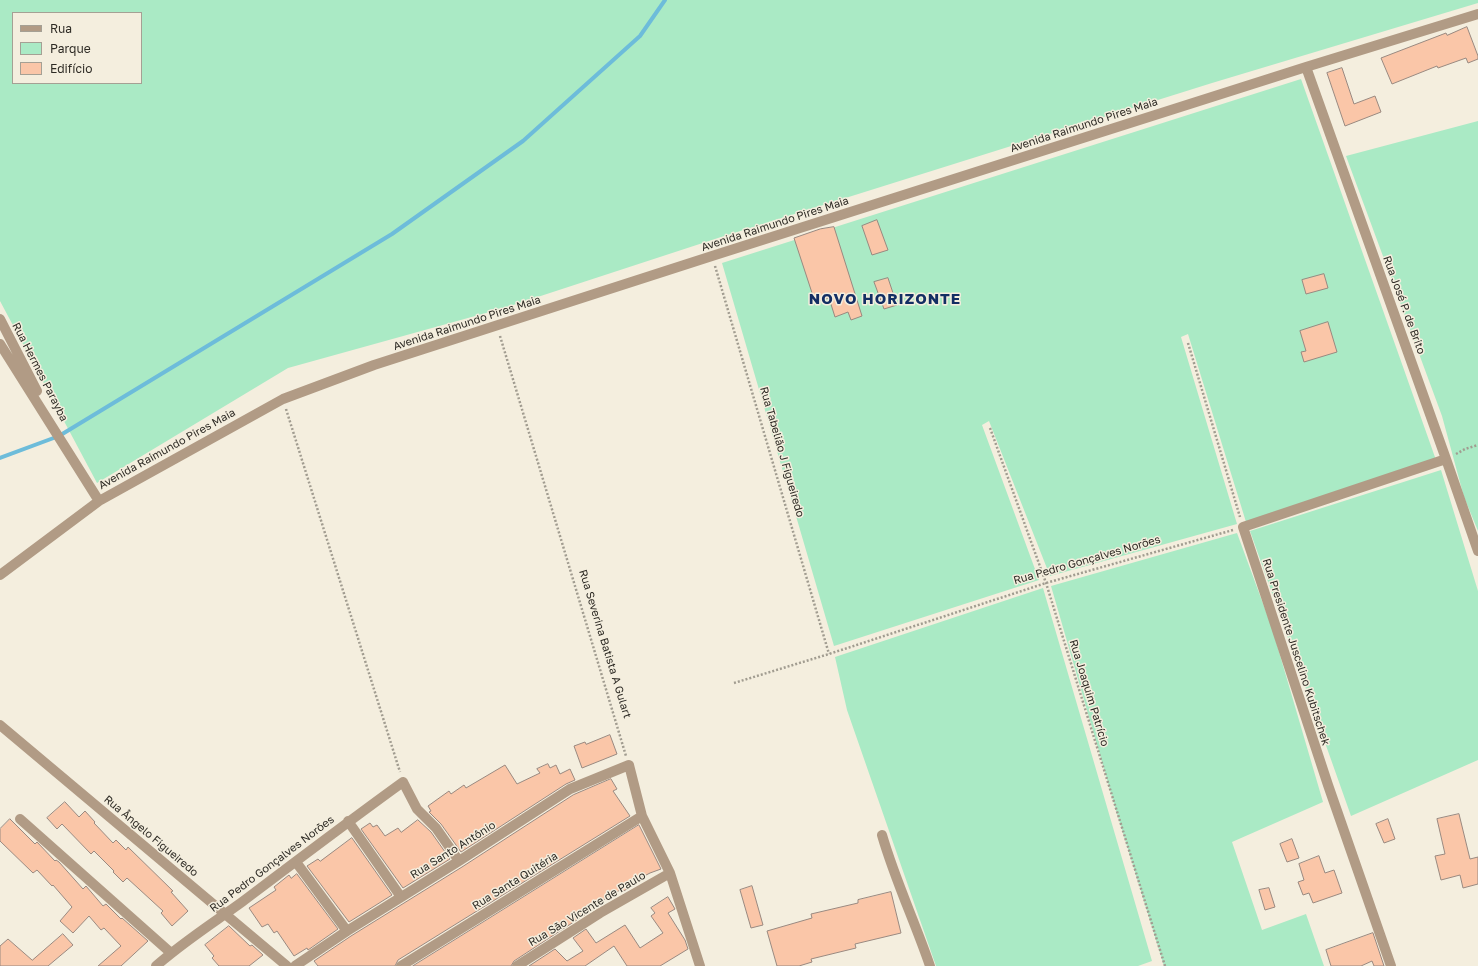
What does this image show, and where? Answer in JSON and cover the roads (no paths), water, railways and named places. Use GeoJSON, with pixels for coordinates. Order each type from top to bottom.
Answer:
{"type":"FeatureCollection","features":[{"type":"Feature","properties":{"kind":"street","name":"Avenida Raimundo Pires Maia"},"geometry":{"type":"LineString","coordinates":[[99,501],[283,398],[374,365],[1306,67],[1478,14]]}},
{"type":"Feature","properties":{"kind":"street","name":"Rua José P. de Brito"},"geometry":{"type":"LineString","coordinates":[[1306,67],[1478,551]]}},
{"type":"Feature","properties":{"kind":"street","name":"Rua Hermes Parayba"},"geometry":{"type":"LineString","coordinates":[[0,319],[59,436]]}},
{"type":"Feature","properties":{"kind":"street","name":"Rua Hermes Parayba"},"geometry":{"type":"LineString","coordinates":[[0,344],[99,501]]}},
{"type":"Feature","properties":{"kind":"street","name":"Rua Presidente Juscelino Kubitschek"},"geometry":{"type":"LineString","coordinates":[[1390,966],[1328,785],[1243,527],[1446,459]]}},
{"type":"Feature","properties":{"kind":"street"},"geometry":{"type":"LineString","coordinates":[[0,574],[99,501]]}},
{"type":"Feature","properties":{"kind":"street","name":"Rua Ângelo Figueiredo"},"geometry":{"type":"LineString","coordinates":[[0,725],[287,966]]}},
{"type":"Feature","properties":{"kind":"street","name":"Rua Santo Antônio"},"geometry":{"type":"LineString","coordinates":[[295,966],[347,930],[459,861],[570,789],[628,765],[642,816]]}},
{"type":"Feature","properties":{"kind":"street","name":"Rua Pedro Gonçalves Norões"},"geometry":{"type":"LineString","coordinates":[[156,966],[171,953],[296,862],[348,821],[403,782],[417,809],[436,828],[459,861]]}},
{"type":"Feature","properties":{"kind":"street"},"geometry":{"type":"LineString","coordinates":[[642,816],[670,873],[700,966]]}},
{"type":"Feature","properties":{"kind":"street","name":"Rua Santa Quitéria"},"geometry":{"type":"LineString","coordinates":[[401,966],[642,816]]}},
{"type":"Feature","properties":{"kind":"street"},"geometry":{"type":"LineString","coordinates":[[20,819],[171,953]]}},
{"type":"Feature","properties":{"kind":"street"},"geometry":{"type":"LineString","coordinates":[[348,821],[400,896]]}},
{"type":"Feature","properties":{"kind":"street"},"geometry":{"type":"LineString","coordinates":[[882,836],[889,861],[930,966]]}},
{"type":"Feature","properties":{"kind":"street"},"geometry":{"type":"LineString","coordinates":[[296,862],[347,930]]}},
{"type":"Feature","properties":{"kind":"street","name":"Rua São Vicente de Paulo"},"geometry":{"type":"LineString","coordinates":[[517,966],[600,913],[670,873]]}},
{"type":"Feature","properties":{"kind":"waterway"},"geometry":{"type":"LineString","coordinates":[[0,458],[59,436],[392,234],[523,141],[640,36],[665,0]]}},
{"type":"Feature","properties":{"kind":"district","name":"NOVO HORIZONTE"},"geometry":{"type":"Point","coordinates":[885,299]}}]}
